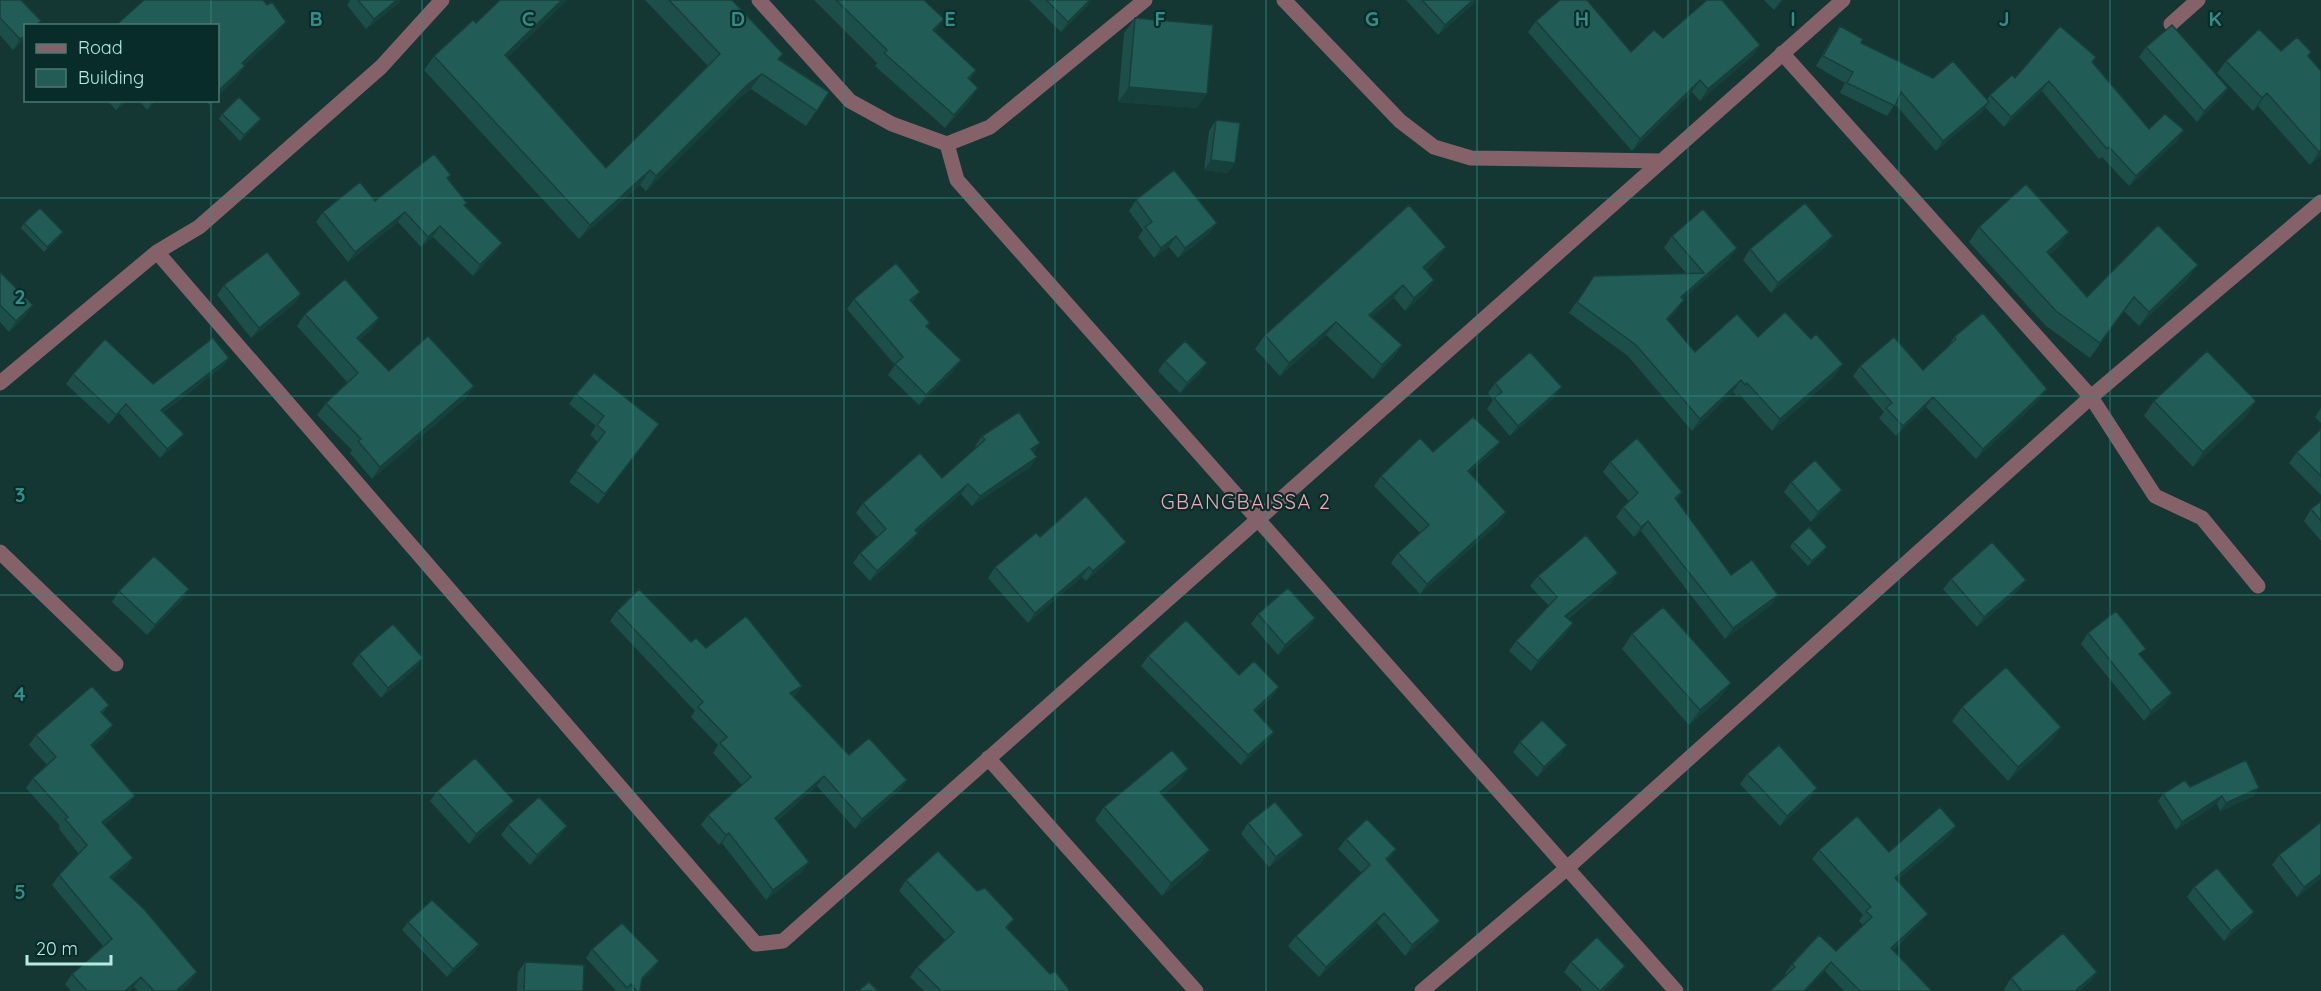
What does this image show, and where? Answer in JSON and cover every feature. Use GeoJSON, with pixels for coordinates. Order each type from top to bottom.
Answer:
{"type":"FeatureCollection","features":[{"type":"Feature","properties":{"kind":"street"},"geometry":{"type":"LineString","coordinates":[[0,383],[157,252],[199,227],[381,67],[442,0]]}},
{"type":"Feature","properties":{"kind":"street"},"geometry":{"type":"LineString","coordinates":[[759,0],[850,101],[892,124],[947,144],[990,127],[1145,0]]}},
{"type":"Feature","properties":{"kind":"street"},"geometry":{"type":"LineString","coordinates":[[1284,0],[1400,121],[1434,147],[1471,158],[1661,161]]}},
{"type":"Feature","properties":{"kind":"street"},"geometry":{"type":"LineString","coordinates":[[157,252],[756,944],[783,941],[1843,0]]}},
{"type":"Feature","properties":{"kind":"street"},"geometry":{"type":"LineString","coordinates":[[2171,24],[2198,0]]}},
{"type":"Feature","properties":{"kind":"street"},"geometry":{"type":"LineString","coordinates":[[1782,53],[2091,398],[2155,496],[2202,518],[2258,586]]}},
{"type":"Feature","properties":{"kind":"street"},"geometry":{"type":"LineString","coordinates":[[947,144],[957,180],[1676,991]]}},
{"type":"Feature","properties":{"kind":"street"},"geometry":{"type":"LineString","coordinates":[[1422,991],[1566,869],[2091,398],[2321,202]]}},
{"type":"Feature","properties":{"kind":"street"},"geometry":{"type":"LineString","coordinates":[[0,552],[116,664]]}},
{"type":"Feature","properties":{"kind":"street"},"geometry":{"type":"LineString","coordinates":[[988,758],[1196,991]]}},
{"type":"Feature","properties":{"kind":"building"},"geometry":{"type":"Polygon","coordinates":[[[0,0],[21,0],[41,21],[37,24],[24,24],[24,36],[20,39],[0,18],[0,0]]]}},
{"type":"Feature","properties":{"kind":"building"},"geometry":{"type":"Polygon","coordinates":[[[144,0],[263,0],[267,5],[272,2],[286,22],[242,63],[245,66],[219,90],[219,24],[117,24],[144,0]]]}},
{"type":"Feature","properties":{"kind":"building"},"geometry":{"type":"Polygon","coordinates":[[[358,0],[397,0],[374,19],[358,0]]]}},
{"type":"Feature","properties":{"kind":"building"},"geometry":{"type":"Polygon","coordinates":[[[500,0],[562,0],[505,55],[606,168],[720,54],[669,0],[732,0],[783,54],[778,59],[829,92],[817,111],[762,74],[748,84],[656,176],[650,170],[590,225],[434,56],[473,20],[476,23],[500,0]]]}},
{"type":"Feature","properties":{"kind":"building"},"geometry":{"type":"Polygon","coordinates":[[[836,0],[924,0],[944,19],[933,30],[976,70],[968,78],[978,88],[954,115],[884,53],[887,50],[836,0]]]}},
{"type":"Feature","properties":{"kind":"building"},"geometry":{"type":"Polygon","coordinates":[[[1046,0],[1090,0],[1068,22],[1046,0]]]}},
{"type":"Feature","properties":{"kind":"building"},"geometry":{"type":"Polygon","coordinates":[[[1422,0],[1473,0],[1445,25],[1422,0]]]}},
{"type":"Feature","properties":{"kind":"building"},"geometry":{"type":"Polygon","coordinates":[[[1560,0],[1587,0],[1631,52],[1654,30],[1663,38],[1707,0],[1722,0],[1760,45],[1708,89],[1700,80],[1640,139],[1536,21],[1560,0]]]}},
{"type":"Feature","properties":{"kind":"building"},"geometry":{"type":"Polygon","coordinates":[[[1135,18],[1213,25],[1207,94],[1129,87],[1135,18]]]}},
{"type":"Feature","properties":{"kind":"building"},"geometry":{"type":"Polygon","coordinates":[[[2172,25],[2228,88],[2204,111],[2146,47],[2172,25]]]}},
{"type":"Feature","properties":{"kind":"building"},"geometry":{"type":"Polygon","coordinates":[[[1840,26],[1863,39],[1861,43],[1933,78],[1953,61],[1989,102],[1943,141],[1901,92],[1895,106],[1847,83],[1853,72],[1823,56],[1840,26]]]}},
{"type":"Feature","properties":{"kind":"building"},"geometry":{"type":"Polygon","coordinates":[[[2060,26],[2096,57],[2092,62],[2149,129],[2165,114],[2184,130],[2136,176],[2109,147],[2107,149],[2049,81],[2011,117],[1990,95],[2012,75],[2015,78],[2060,26]]]}},
{"type":"Feature","properties":{"kind":"building"},"geometry":{"type":"Polygon","coordinates":[[[2259,29],[2281,51],[2297,37],[2311,52],[2308,56],[2321,71],[2321,150],[2319,152],[2267,93],[2262,98],[2226,61],[2259,29]]]}},
{"type":"Feature","properties":{"kind":"building"},"geometry":{"type":"Polygon","coordinates":[[[239,97],[261,119],[244,135],[222,114],[239,97]]]}},
{"type":"Feature","properties":{"kind":"building"},"geometry":{"type":"Polygon","coordinates":[[[1216,120],[1240,123],[1235,163],[1211,160],[1216,120]]]}},
{"type":"Feature","properties":{"kind":"building"},"geometry":{"type":"Polygon","coordinates":[[[434,154],[451,175],[447,178],[467,203],[464,205],[502,243],[480,265],[440,226],[428,237],[405,212],[355,252],[323,212],[360,182],[375,201],[434,154]]]}},
{"type":"Feature","properties":{"kind":"building"},"geometry":{"type":"Polygon","coordinates":[[[1174,170],[1217,223],[1185,248],[1176,236],[1161,248],[1145,227],[1152,222],[1136,200],[1174,170]]]}},
{"type":"Feature","properties":{"kind":"building"},"geometry":{"type":"Polygon","coordinates":[[[2026,184],[2069,232],[2047,252],[2087,297],[2158,225],[2198,265],[2149,312],[2134,297],[2100,343],[2056,311],[1979,227],[2026,184]]]}},
{"type":"Feature","properties":{"kind":"building"},"geometry":{"type":"Polygon","coordinates":[[[1805,203],[1833,236],[1778,283],[1750,249],[1805,203]]]}},
{"type":"Feature","properties":{"kind":"building"},"geometry":{"type":"Polygon","coordinates":[[[1409,205],[1446,247],[1423,267],[1434,280],[1414,298],[1403,285],[1369,315],[1402,345],[1382,365],[1336,322],[1289,363],[1265,335],[1409,205]]]}},
{"type":"Feature","properties":{"kind":"building"},"geometry":{"type":"Polygon","coordinates":[[[40,208],[63,232],[47,247],[24,223],[40,208]]]}},
{"type":"Feature","properties":{"kind":"building"},"geometry":{"type":"Polygon","coordinates":[[[1703,209],[1737,248],[1681,297],[1684,300],[1667,319],[1695,352],[1737,314],[1758,337],[1785,312],[1811,339],[1816,334],[1843,364],[1780,419],[1747,383],[1745,385],[1741,380],[1700,419],[1636,345],[1577,302],[1594,276],[1704,273],[1672,236],[1703,209]]]}},
{"type":"Feature","properties":{"kind":"building"},"geometry":{"type":"Polygon","coordinates":[[[267,252],[301,294],[259,328],[224,285],[267,252]]]}},
{"type":"Feature","properties":{"kind":"building"},"geometry":{"type":"Polygon","coordinates":[[[896,263],[920,292],[910,300],[930,323],[926,326],[961,360],[926,395],[895,364],[903,357],[854,299],[896,263]]]}},
{"type":"Feature","properties":{"kind":"building"},"geometry":{"type":"Polygon","coordinates":[[[0,272],[33,305],[16,321],[0,305],[0,272]]]}},
{"type":"Feature","properties":{"kind":"building"},"geometry":{"type":"Polygon","coordinates":[[[345,279],[379,318],[357,338],[389,371],[428,336],[474,386],[380,467],[358,441],[361,439],[326,403],[358,373],[305,314],[345,279]]]}},
{"type":"Feature","properties":{"kind":"building"},"geometry":{"type":"Polygon","coordinates":[[[1983,313],[2047,389],[1983,449],[1933,397],[1903,426],[1886,408],[1892,403],[1860,366],[1894,337],[1923,370],[1956,339],[1954,337],[1983,313]]]}},
{"type":"Feature","properties":{"kind":"building"},"geometry":{"type":"Polygon","coordinates":[[[213,338],[229,358],[161,410],[184,434],[167,449],[126,404],[116,415],[73,374],[105,339],[153,384],[213,338]]]}},
{"type":"Feature","properties":{"kind":"building"},"geometry":{"type":"Polygon","coordinates":[[[1185,341],[1207,363],[1187,383],[1165,361],[1185,341]]]}},
{"type":"Feature","properties":{"kind":"building"},"geometry":{"type":"Polygon","coordinates":[[[2207,351],[2256,401],[2203,452],[2154,401],[2207,351]]]}},
{"type":"Feature","properties":{"kind":"building"},"geometry":{"type":"Polygon","coordinates":[[[1530,352],[1562,387],[1518,426],[1494,398],[1502,392],[1495,383],[1530,352]]]}},
{"type":"Feature","properties":{"kind":"building"},"geometry":{"type":"Polygon","coordinates":[[[594,373],[659,424],[605,494],[576,471],[605,432],[597,425],[604,416],[576,394],[594,373]]]}},
{"type":"Feature","properties":{"kind":"building"},"geometry":{"type":"Polygon","coordinates":[[[1019,412],[1040,443],[1031,449],[1037,457],[980,496],[968,484],[915,530],[918,533],[877,571],[860,553],[886,529],[863,503],[920,453],[942,478],[985,440],[982,436],[1019,412]]]}},
{"type":"Feature","properties":{"kind":"building"},"geometry":{"type":"Polygon","coordinates":[[[1473,417],[1500,442],[1468,471],[1506,512],[1427,584],[1398,553],[1429,525],[1381,476],[1420,438],[1433,452],[1473,417]]]}},
{"type":"Feature","properties":{"kind":"building"},"geometry":{"type":"Polygon","coordinates":[[[2321,429],[2321,476],[2297,452],[2321,429]]]}},
{"type":"Feature","properties":{"kind":"building"},"geometry":{"type":"Polygon","coordinates":[[[1637,438],[1682,492],[1675,498],[1731,575],[1752,560],[1778,595],[1733,628],[1648,521],[1641,527],[1623,507],[1638,493],[1610,462],[1637,438]]]}},
{"type":"Feature","properties":{"kind":"building"},"geometry":{"type":"Polygon","coordinates":[[[1815,460],[1842,490],[1818,512],[1791,482],[1815,460]]]}},
{"type":"Feature","properties":{"kind":"building"},"geometry":{"type":"Polygon","coordinates":[[[1086,496],[1126,542],[1093,571],[1089,567],[1035,613],[995,567],[1036,533],[1040,537],[1086,496]]]}},
{"type":"Feature","properties":{"kind":"building"},"geometry":{"type":"Polygon","coordinates":[[[2321,501],[2321,521],[2311,509],[2321,501]]]}},
{"type":"Feature","properties":{"kind":"building"},"geometry":{"type":"Polygon","coordinates":[[[1809,527],[1827,547],[1812,561],[1793,542],[1809,527]]]}},
{"type":"Feature","properties":{"kind":"building"},"geometry":{"type":"Polygon","coordinates":[[[1586,535],[1618,573],[1565,616],[1573,623],[1538,661],[1516,641],[1557,597],[1538,576],[1586,535]]]}},
{"type":"Feature","properties":{"kind":"building"},"geometry":{"type":"Polygon","coordinates":[[[1992,542],[2026,580],[1984,617],[1951,579],[1992,542]]]}},
{"type":"Feature","properties":{"kind":"building"},"geometry":{"type":"Polygon","coordinates":[[[154,556],[189,589],[155,625],[119,591],[154,556]]]}},
{"type":"Feature","properties":{"kind":"building"},"geometry":{"type":"Polygon","coordinates":[[[1288,588],[1315,618],[1285,645],[1258,614],[1288,588]]]}},
{"type":"Feature","properties":{"kind":"building"},"geometry":{"type":"Polygon","coordinates":[[[639,589],[691,642],[696,638],[706,648],[746,616],[802,686],[790,693],[849,755],[869,738],[907,780],[862,819],[824,776],[775,818],[809,862],[773,890],[729,833],[726,835],[708,815],[751,777],[720,743],[727,737],[698,707],[703,702],[617,611],[639,589]]]}},
{"type":"Feature","properties":{"kind":"building"},"geometry":{"type":"Polygon","coordinates":[[[1663,607],[1731,683],[1700,710],[1632,634],[1663,607]]]}},
{"type":"Feature","properties":{"kind":"building"},"geometry":{"type":"Polygon","coordinates":[[[2116,611],[2146,649],[2139,654],[2172,693],[2151,711],[2088,633],[2116,611]]]}},
{"type":"Feature","properties":{"kind":"building"},"geometry":{"type":"Polygon","coordinates":[[[1186,620],[1239,675],[1254,661],[1279,687],[1254,710],[1274,732],[1248,755],[1148,656],[1186,620]]]}},
{"type":"Feature","properties":{"kind":"building"},"geometry":{"type":"Polygon","coordinates":[[[393,624],[423,658],[388,688],[359,654],[393,624]]]}},
{"type":"Feature","properties":{"kind":"building"},"geometry":{"type":"Polygon","coordinates":[[[2006,667],[2061,727],[2018,767],[1962,707],[2006,667]]]}},
{"type":"Feature","properties":{"kind":"building"},"geometry":{"type":"Polygon","coordinates":[[[92,686],[109,705],[101,712],[113,725],[91,745],[135,796],[102,822],[133,858],[110,877],[144,909],[197,972],[176,991],[154,991],[141,977],[125,991],[87,991],[72,974],[112,939],[59,875],[87,845],[65,819],[68,817],[33,778],[56,757],[36,735],[92,686]]]}},
{"type":"Feature","properties":{"kind":"building"},"geometry":{"type":"Polygon","coordinates":[[[1542,720],[1567,745],[1544,767],[1520,742],[1542,720]]]}},
{"type":"Feature","properties":{"kind":"building"},"geometry":{"type":"Polygon","coordinates":[[[1779,745],[1817,788],[1787,816],[1747,774],[1779,745]]]}},
{"type":"Feature","properties":{"kind":"building"},"geometry":{"type":"Polygon","coordinates":[[[1172,750],[1188,769],[1160,792],[1210,850],[1171,883],[1104,807],[1172,750]]]}},
{"type":"Feature","properties":{"kind":"building"},"geometry":{"type":"Polygon","coordinates":[[[475,758],[514,801],[476,834],[437,791],[475,758]]]}},
{"type":"Feature","properties":{"kind":"building"},"geometry":{"type":"Polygon","coordinates":[[[2246,760],[2259,788],[2226,803],[2222,796],[2182,822],[2163,794],[2185,780],[2190,787],[2246,760]]]}},
{"type":"Feature","properties":{"kind":"building"},"geometry":{"type":"Polygon","coordinates":[[[539,797],[567,826],[537,855],[508,825],[539,797]]]}},
{"type":"Feature","properties":{"kind":"building"},"geometry":{"type":"Polygon","coordinates":[[[1275,802],[1303,835],[1276,857],[1248,823],[1275,802]]]}},
{"type":"Feature","properties":{"kind":"building"},"geometry":{"type":"Polygon","coordinates":[[[1940,807],[1956,826],[1895,878],[1928,914],[1891,948],[1932,991],[1860,991],[1831,962],[1804,991],[1770,991],[1795,967],[1792,964],[1819,935],[1836,951],[1872,917],[1866,911],[1871,907],[1819,850],[1857,816],[1889,852],[1940,807]]]}},
{"type":"Feature","properties":{"kind":"building"},"geometry":{"type":"Polygon","coordinates":[[[1367,819],[1396,849],[1386,859],[1440,921],[1412,945],[1384,913],[1326,967],[1296,936],[1370,865],[1346,839],[1367,819]]]}},
{"type":"Feature","properties":{"kind":"building"},"geometry":{"type":"Polygon","coordinates":[[[2321,822],[2321,874],[2304,887],[2279,855],[2321,822]]]}},
{"type":"Feature","properties":{"kind":"building"},"geometry":{"type":"Polygon","coordinates":[[[938,851],[977,891],[985,888],[1014,919],[1006,927],[1050,974],[1055,971],[1070,991],[941,991],[917,967],[954,932],[906,880],[938,851]]]}},
{"type":"Feature","properties":{"kind":"building"},"geometry":{"type":"Polygon","coordinates":[[[2217,868],[2254,912],[2231,931],[2194,887],[2217,868]]]}},
{"type":"Feature","properties":{"kind":"building"},"geometry":{"type":"Polygon","coordinates":[[[432,900],[479,944],[453,969],[408,922],[432,900]]]}},
{"type":"Feature","properties":{"kind":"building"},"geometry":{"type":"Polygon","coordinates":[[[622,923],[659,961],[642,978],[640,991],[637,991],[631,984],[627,988],[592,949],[622,923]]]}},
{"type":"Feature","properties":{"kind":"building"},"geometry":{"type":"Polygon","coordinates":[[[2063,933],[2097,972],[2075,991],[2022,991],[2011,978],[2063,933]]]}},
{"type":"Feature","properties":{"kind":"building"},"geometry":{"type":"Polygon","coordinates":[[[1597,937],[1625,966],[1600,991],[1571,962],[1597,937]]]}},
{"type":"Feature","properties":{"kind":"building"},"geometry":{"type":"Polygon","coordinates":[[[525,962],[584,965],[583,991],[524,991],[525,962]]]}},
{"type":"Feature","properties":{"kind":"building"},"geometry":{"type":"Polygon","coordinates":[[[869,982],[878,991],[858,991],[869,982]]]}},
{"type":"Feature","properties":{"kind":"district","name":"GBANGBAISSA 2"},"geometry":{"type":"Point","coordinates":[1246,501]}}]}
